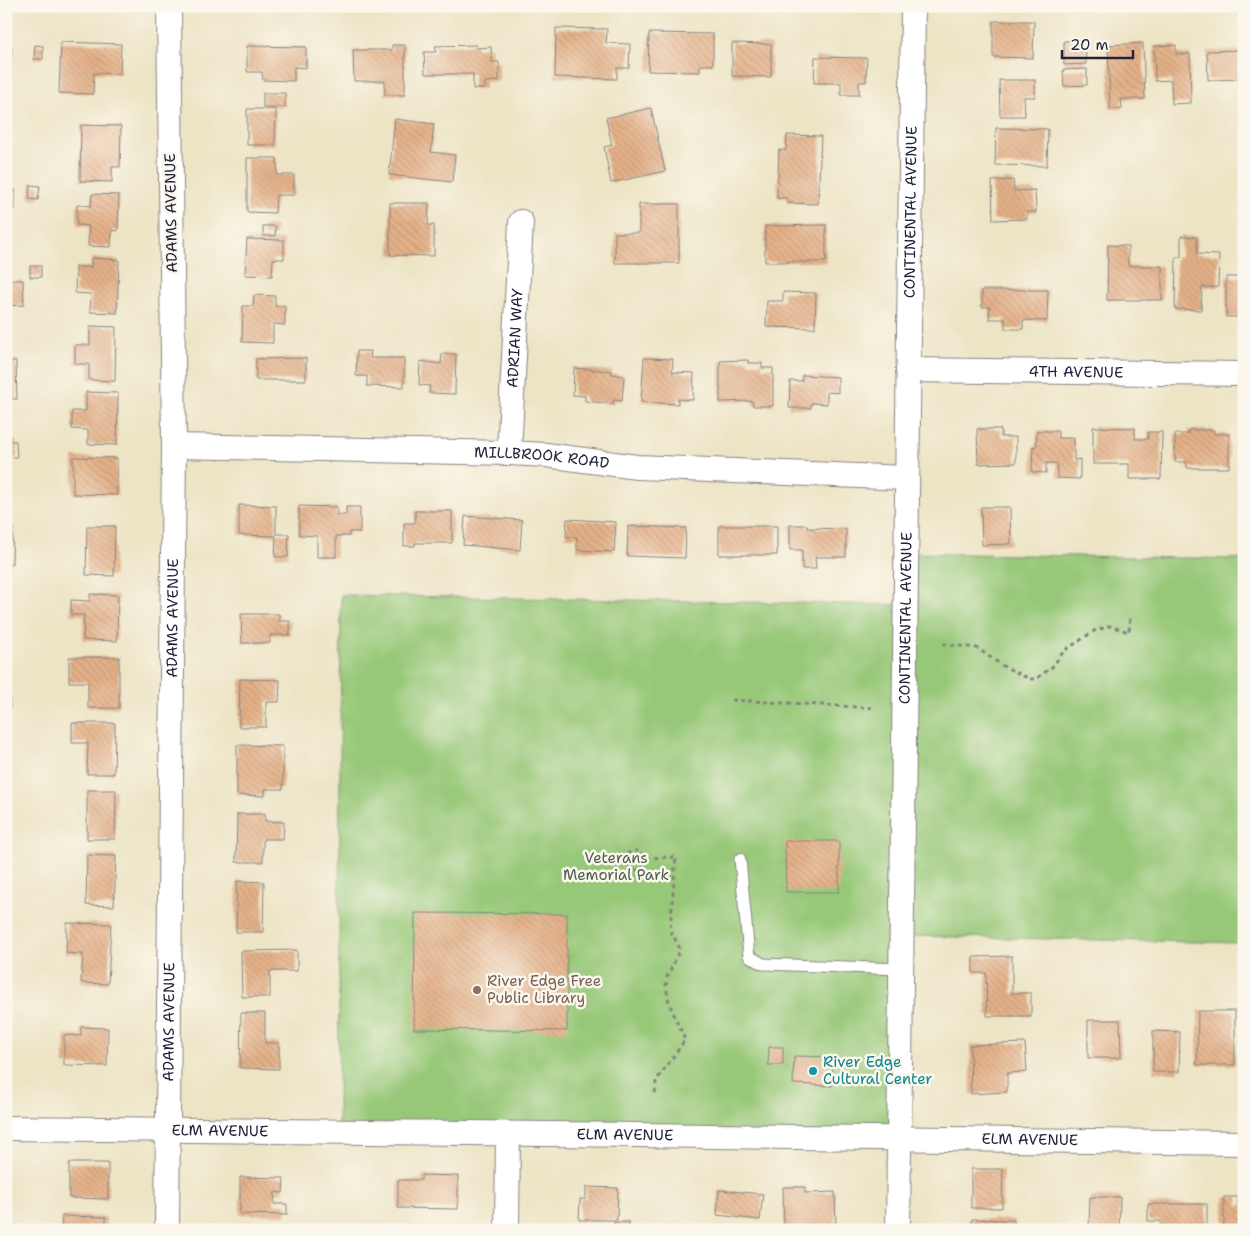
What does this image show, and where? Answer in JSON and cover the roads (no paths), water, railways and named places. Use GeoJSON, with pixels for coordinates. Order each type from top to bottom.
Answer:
{"type":"FeatureCollection","features":[{"type":"Feature","properties":{"kind":"street","name":"ADAMS AVENUE"},"geometry":{"type":"LineString","coordinates":[[167,1230],[174,446],[170,6]]}},
{"type":"Feature","properties":{"kind":"street","name":"CONTINENTAL AVENUE"},"geometry":{"type":"LineString","coordinates":[[898,1230],[913,6]]}},
{"type":"Feature","properties":{"kind":"street","name":"ADRIAN WAY"},"geometry":{"type":"LineString","coordinates":[[509,453],[521,222]]}},
{"type":"Feature","properties":{"kind":"street","name":"4TH AVENUE"},"geometry":{"type":"LineString","coordinates":[[908,370],[1244,374]]}},
{"type":"Feature","properties":{"kind":"street","name":"MILLBROOK ROAD"},"geometry":{"type":"LineString","coordinates":[[174,446],[509,453],[546,455],[637,467],[907,478]]}},
{"type":"Feature","properties":{"kind":"street","name":"ELM AVENUE"},"geometry":{"type":"LineString","coordinates":[[6,1128],[508,1135],[899,1136],[1244,1143]]}},
{"type":"Feature","properties":{"kind":"street"},"geometry":{"type":"LineString","coordinates":[[507,1230],[508,1135]]}},
{"type":"Feature","properties":{"kind":"lane"},"geometry":{"type":"LineString","coordinates":[[740,860],[749,956],[762,964],[901,969]]}},
{"type":"Feature","properties":{"kind":"place","name":"River Edge Free Public Library"},"geometry":{"type":"Point","coordinates":[477,990]}},
{"type":"Feature","properties":{"kind":"place","name":"River Edge Cultural Center"},"geometry":{"type":"Point","coordinates":[813,1071]}},
{"type":"Feature","properties":{"kind":"park label","name":"Veterans Memorial Park"},"geometry":{"type":"Point","coordinates":[616,866]}}]}
